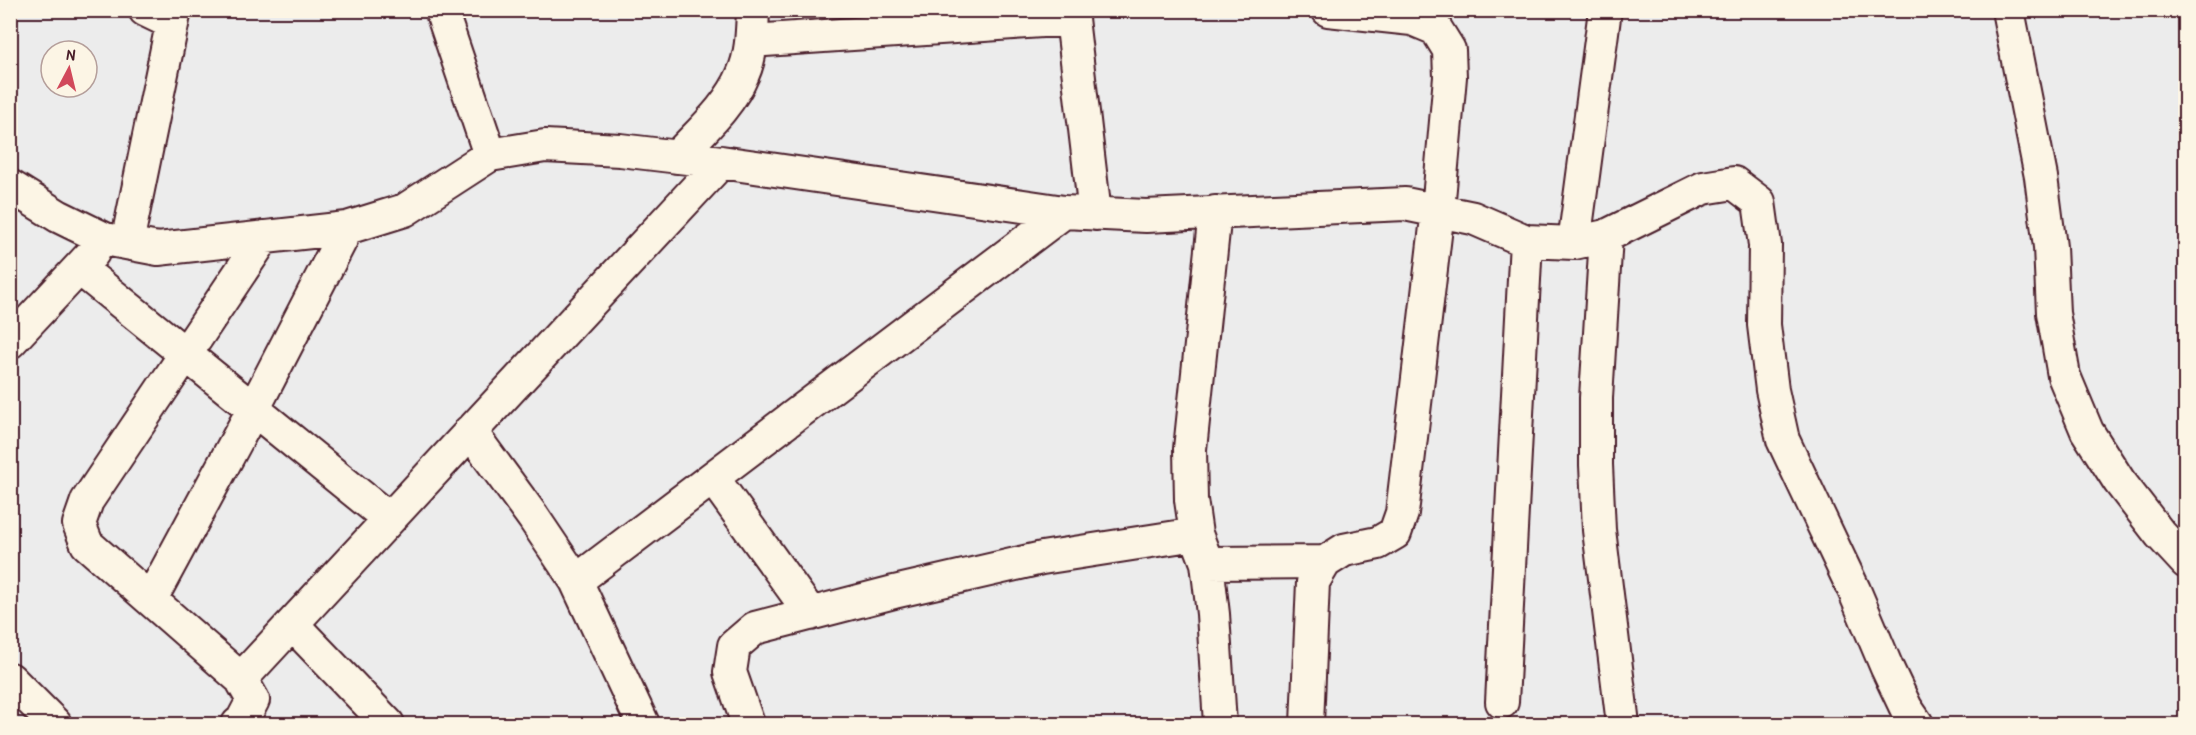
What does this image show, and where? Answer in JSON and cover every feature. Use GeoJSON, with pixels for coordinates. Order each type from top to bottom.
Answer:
{"type":"FeatureCollection","features":[{"type":"Feature","properties":{"kind":"street"},"geometry":{"type":"LineString","coordinates":[[441,10],[490,154]]}},
{"type":"Feature","properties":{"kind":"street"},"geometry":{"type":"LineString","coordinates":[[677,157],[726,102],[743,74],[752,41],[753,10]]}},
{"type":"Feature","properties":{"kind":"street"},"geometry":{"type":"LineString","coordinates":[[1307,724],[1313,582],[1325,562],[1344,550],[1378,543],[1395,533],[1402,513],[1438,210],[1450,77],[1449,50],[1436,29],[1413,15],[1328,10]]}},
{"type":"Feature","properties":{"kind":"street"},"geometry":{"type":"LineString","coordinates":[[1574,243],[1605,10]]}},
{"type":"Feature","properties":{"kind":"street"},"geometry":{"type":"LineString","coordinates":[[2008,10],[2041,177],[2050,247],[2053,312],[2064,376],[2087,431],[2119,481],[2160,534],[2186,562]]}},
{"type":"Feature","properties":{"kind":"street"},"geometry":{"type":"LineString","coordinates":[[10,342],[79,268],[116,241],[164,15]]}},
{"type":"Feature","properties":{"kind":"street"},"geometry":{"type":"LineString","coordinates":[[752,41],[1071,15],[1095,214]]}},
{"type":"Feature","properties":{"kind":"street"},"geometry":{"type":"LineString","coordinates":[[10,186],[58,216],[116,241],[158,249],[346,228],[405,210],[490,154],[545,146],[620,150],[721,162],[1064,212],[1146,216],[1405,204],[1473,218],[1526,241],[1574,243],[1606,236],[1703,188],[1734,183],[1760,202],[1766,245],[1764,325],[1772,390],[1784,440],[1854,590],[1887,668],[1917,724]]}},
{"type":"Feature","properties":{"kind":"street"},"geometry":{"type":"LineString","coordinates":[[242,679],[721,162]]}},
{"type":"Feature","properties":{"kind":"street"},"geometry":{"type":"LineString","coordinates":[[576,581],[1064,212]]}},
{"type":"Feature","properties":{"kind":"street"},"geometry":{"type":"LineString","coordinates":[[1215,212],[1190,449],[1191,500],[1196,534],[1207,563],[1213,614],[1220,724]]}},
{"type":"Feature","properties":{"kind":"street"},"geometry":{"type":"LineString","coordinates":[[151,599],[253,410],[346,228]]}},
{"type":"Feature","properties":{"kind":"street"},"geometry":{"type":"LineString","coordinates":[[1606,236],[1596,398],[1596,465],[1599,530],[1623,724]]}},
{"type":"Feature","properties":{"kind":"street"},"geometry":{"type":"LineString","coordinates":[[238,724],[242,721],[253,700],[242,679],[87,544],[79,524],[87,501],[264,237]]}},
{"type":"Feature","properties":{"kind":"street"},"geometry":{"type":"LineString","coordinates":[[1502,702],[1526,241]]}},
{"type":"Feature","properties":{"kind":"street"},"geometry":{"type":"LineString","coordinates":[[79,268],[389,519]]}},
{"type":"Feature","properties":{"kind":"street"},"geometry":{"type":"LineString","coordinates":[[470,431],[533,517],[576,581],[643,724]]}},
{"type":"Feature","properties":{"kind":"street"},"geometry":{"type":"LineString","coordinates":[[713,477],[811,614]]}},
{"type":"Feature","properties":{"kind":"street"},"geometry":{"type":"LineString","coordinates":[[748,724],[730,672],[734,646],[755,628],[894,592],[1042,558],[1196,534]]}},
{"type":"Feature","properties":{"kind":"street"},"geometry":{"type":"LineString","coordinates":[[1207,563],[1325,562]]}},
{"type":"Feature","properties":{"kind":"street"},"geometry":{"type":"LineString","coordinates":[[292,624],[388,724]]}},
{"type":"Feature","properties":{"kind":"street"},"geometry":{"type":"LineString","coordinates":[[10,679],[55,724]]}}]}
